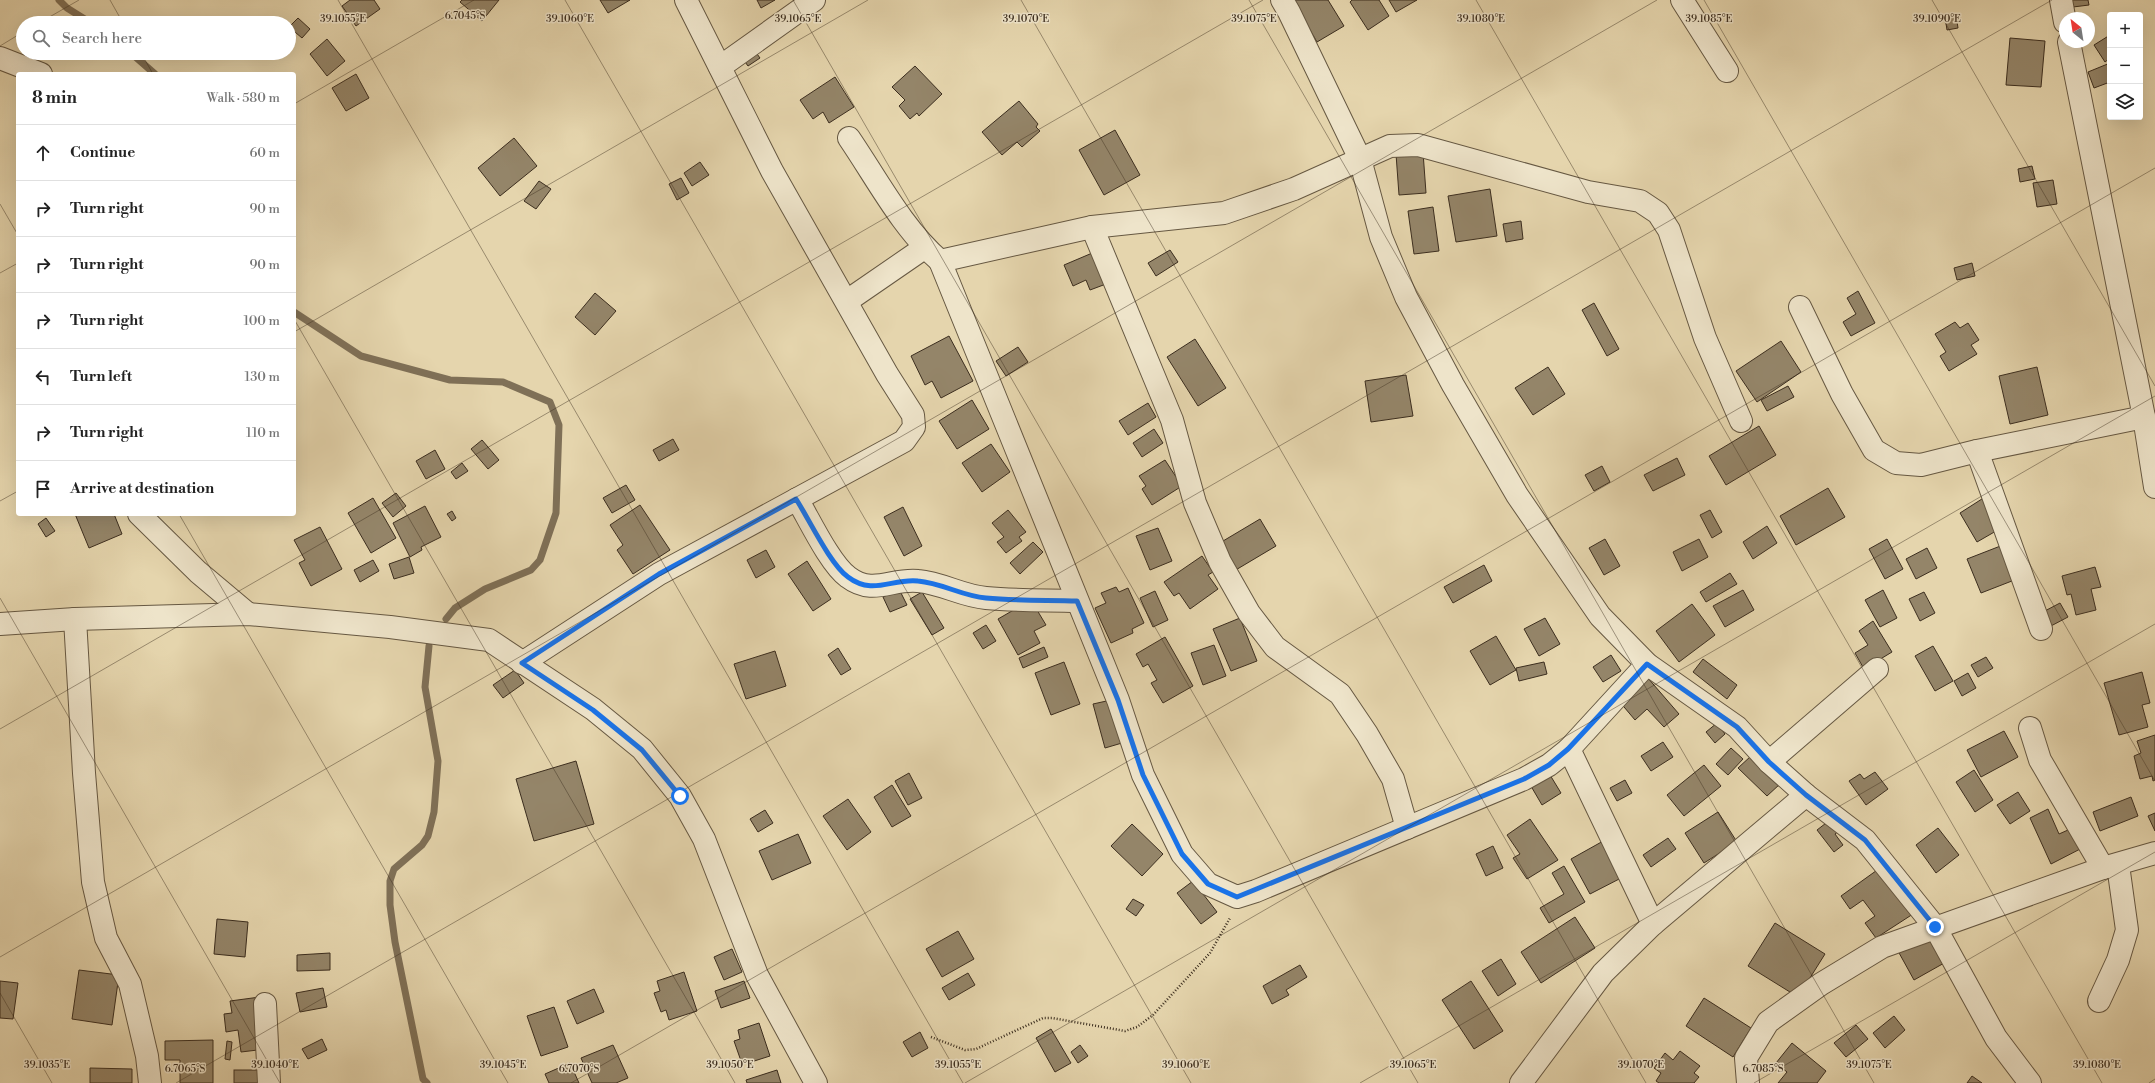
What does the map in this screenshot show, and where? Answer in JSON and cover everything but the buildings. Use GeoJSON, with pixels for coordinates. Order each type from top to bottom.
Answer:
{"type":"FeatureCollection","features":[{"type":"Feature","properties":{"kind":"street"},"geometry":{"type":"LineString","coordinates":[[522,663],[659,574],[904,442],[914,427],[913,415],[887,374],[772,171],[686,0]]}},
{"type":"Feature","properties":{"kind":"street"},"geometry":{"type":"LineString","coordinates":[[720,67],[814,0]]}},
{"type":"Feature","properties":{"kind":"street"},"geometry":{"type":"LineString","coordinates":[[1282,0],[1360,159],[1381,237],[1406,297],[1453,385],[1517,495],[1600,616],[1647,664],[1737,727],[1769,762],[1806,795],[1865,840],[1935,927],[1996,1038],[2030,1083]]}},
{"type":"Feature","properties":{"kind":"street"},"geometry":{"type":"LineString","coordinates":[[1682,0],[1727,71]]}},
{"type":"Feature","properties":{"kind":"street"},"geometry":{"type":"LineString","coordinates":[[2061,0],[2063,12]]}},
{"type":"Feature","properties":{"kind":"street"},"geometry":{"type":"LineString","coordinates":[[2070,48],[2144,417],[2155,487]]}},
{"type":"Feature","properties":{"kind":"street"},"geometry":{"type":"LineString","coordinates":[[0,58],[35,72]]}},
{"type":"Feature","properties":{"kind":"street"},"geometry":{"type":"LineString","coordinates":[[849,138],[932,254],[1118,700],[1143,775],[1182,854],[1208,884],[1237,897],[1524,779],[1549,765],[1568,749],[1647,664]]}},
{"type":"Feature","properties":{"kind":"street"},"geometry":{"type":"LineString","coordinates":[[847,301],[932,254],[1092,227],[1224,213],[1294,189],[1390,146],[1418,145],[1588,192],[1640,201],[1658,213],[1669,230],[1706,338],[1741,421]]}},
{"type":"Feature","properties":{"kind":"street"},"geometry":{"type":"LineString","coordinates":[[1092,227],[1172,420],[1195,503],[1220,562],[1249,613],[1275,647],[1340,694],[1367,734],[1393,779],[1407,828]]}},
{"type":"Feature","properties":{"kind":"street"},"geometry":{"type":"LineString","coordinates":[[1800,307],[1842,394],[1874,450],[1896,463],[1921,465],[1977,451],[2144,417]]}},
{"type":"Feature","properties":{"kind":"street"},"geometry":{"type":"LineString","coordinates":[[1977,451],[2041,629]]}},
{"type":"Feature","properties":{"kind":"street"},"geometry":{"type":"LineString","coordinates":[[796,499],[839,567],[847,576],[866,587],[915,581],[931,582],[961,593],[985,598],[1077,601]]}},
{"type":"Feature","properties":{"kind":"street"},"geometry":{"type":"LineString","coordinates":[[141,516],[198,572],[248,614]]}},
{"type":"Feature","properties":{"kind":"street"},"geometry":{"type":"LineString","coordinates":[[0,624],[75,619],[248,614],[390,627],[489,640],[593,710],[642,750],[680,796],[704,839],[758,975],[816,1083]]}},
{"type":"Feature","properties":{"kind":"street"},"geometry":{"type":"LineString","coordinates":[[75,619],[84,772],[93,882],[106,938],[130,984],[147,1056],[150,1083]]}},
{"type":"Feature","properties":{"kind":"street"},"geometry":{"type":"LineString","coordinates":[[1769,762],[1877,669]]}},
{"type":"Feature","properties":{"kind":"street"},"geometry":{"type":"LineString","coordinates":[[2030,728],[2040,760],[2110,867],[2127,930],[2118,960],[2099,1001]]}},
{"type":"Feature","properties":{"kind":"street"},"geometry":{"type":"LineString","coordinates":[[1568,749],[1654,924]]}},
{"type":"Feature","properties":{"kind":"street"},"geometry":{"type":"LineString","coordinates":[[1521,1083],[1603,973],[1654,924],[1806,795]]}},
{"type":"Feature","properties":{"kind":"street"},"geometry":{"type":"LineString","coordinates":[[1748,1083],[1746,1058],[1768,1022],[1821,984],[1882,947],[1935,927],[2155,853]]}},
{"type":"Feature","properties":{"kind":"street"},"geometry":{"type":"LineString","coordinates":[[265,1004],[269,1083]]}},
{"type":"Feature","properties":{"kind":"path"},"geometry":{"type":"LineString","coordinates":[[931,1037],[964,1050],[976,1049],[1043,1018],[1052,1018],[1125,1031],[1136,1027],[1153,1015],[1210,952],[1228,924],[1237,897]]}},
{"type":"Feature","properties":{"kind":"waterway"},"geometry":{"type":"LineString","coordinates":[[59,0],[67,8],[80,16]]}},
{"type":"Feature","properties":{"kind":"waterway"},"geometry":{"type":"LineString","coordinates":[[139,60],[153,72]]}},
{"type":"Feature","properties":{"kind":"waterway"},"geometry":{"type":"LineString","coordinates":[[296,313],[361,356],[450,380],[503,382],[550,402],[559,425],[556,513],[540,560],[531,570],[485,589],[455,608],[446,619]]}},
{"type":"Feature","properties":{"kind":"waterway"},"geometry":{"type":"LineString","coordinates":[[427,1083],[423,1079],[395,942],[390,905],[390,881],[394,869],[422,845],[428,836],[434,812],[438,761],[425,687],[429,646]]}},
{"type":"Feature","properties":{"kind":"route"},"geometry":{"type":"LineString","coordinates":[[680,796],[642,750],[593,710],[522,663],[659,574],[796,499],[832,557],[847,576],[858,584],[866,587],[915,581],[931,582],[961,593],[985,598],[1077,601],[1118,700],[1143,775],[1182,854],[1208,884],[1237,897],[1256,891],[1524,779],[1549,765],[1568,749],[1647,664],[1737,727],[1769,762],[1806,795],[1865,840],[1935,927]]}}]}
